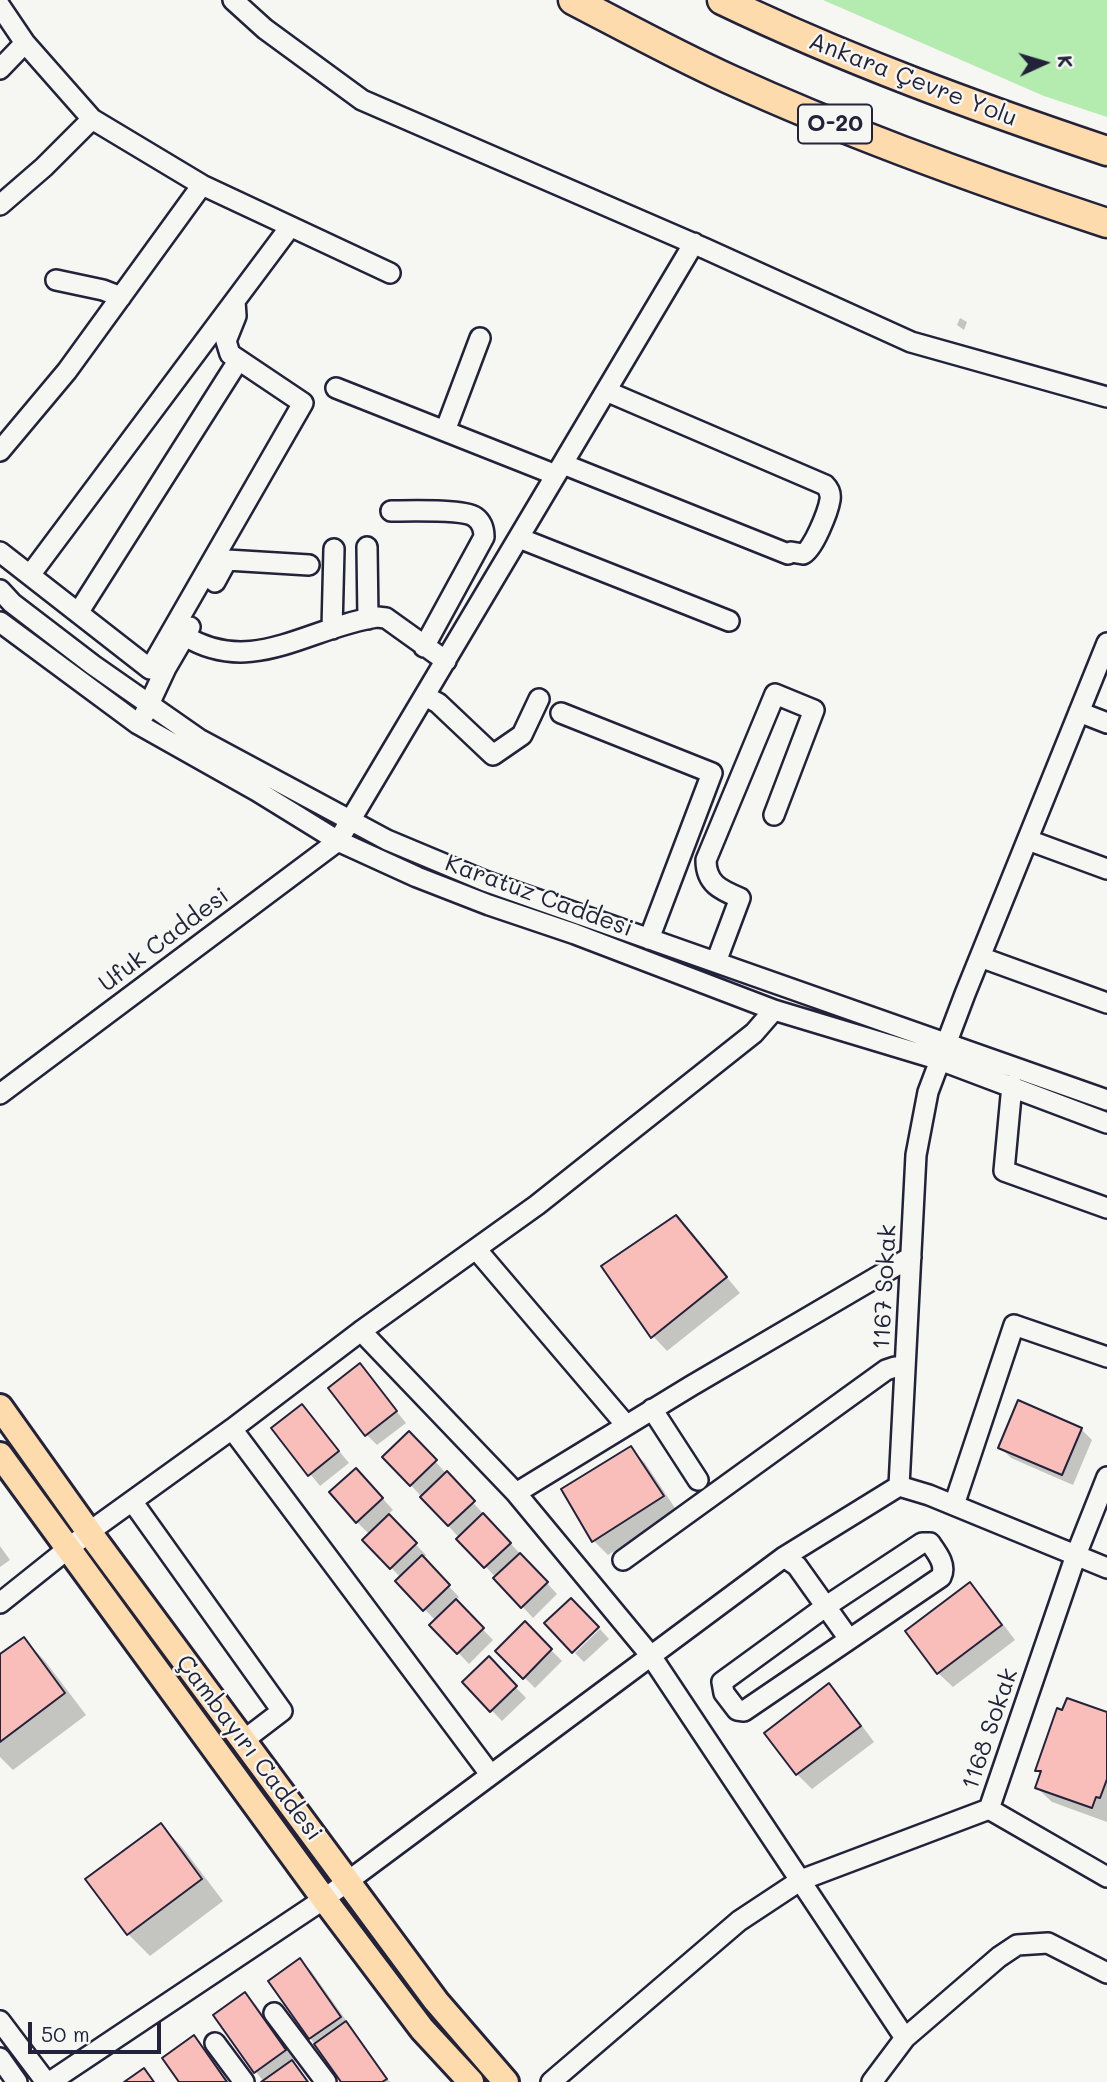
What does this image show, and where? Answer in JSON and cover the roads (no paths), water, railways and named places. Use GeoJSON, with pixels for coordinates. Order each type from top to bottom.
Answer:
{"type":"FeatureCollection","features":[{"type":"Feature","properties":{"kind":"highway","name":"O-20"},"geometry":{"type":"LineString","coordinates":[[573,0],[727,78],[804,112],[911,155],[1107,223]]}},
{"type":"Feature","properties":{"kind":"highway","name":"Ankara Çevre Yolu"},"geometry":{"type":"LineString","coordinates":[[722,0],[938,93],[1107,151]]}},
{"type":"Feature","properties":{"kind":"main road","name":"Çambayırı Caddesi"},"geometry":{"type":"LineString","coordinates":[[0,1407],[89,1532],[436,2001],[506,2082]]}},
{"type":"Feature","properties":{"kind":"main road","name":"Çambayırı Caddesi"},"geometry":{"type":"LineString","coordinates":[[0,1455],[324,1899],[422,2028],[471,2082]]}},
{"type":"Feature","properties":{"kind":"street"},"geometry":{"type":"LineString","coordinates":[[233,0],[265,29],[362,100],[694,243],[911,342],[1107,397]]}},
{"type":"Feature","properties":{"kind":"street"},"geometry":{"type":"LineString","coordinates":[[0,6],[25,43],[92,119],[202,185],[390,273]]}},
{"type":"Feature","properties":{"kind":"street"},"geometry":{"type":"LineString","coordinates":[[0,69],[25,43]]}},
{"type":"Feature","properties":{"kind":"street"},"geometry":{"type":"LineString","coordinates":[[0,205],[44,167],[92,119]]}},
{"type":"Feature","properties":{"kind":"street"},"geometry":{"type":"LineString","coordinates":[[0,451],[67,371],[202,185]]}},
{"type":"Feature","properties":{"kind":"street"},"geometry":{"type":"LineString","coordinates":[[30,575],[290,227]]}},
{"type":"Feature","properties":{"kind":"street","name":"Ufuk Caddesi"},"geometry":{"type":"LineString","coordinates":[[0,1094],[338,841],[694,243]]}},
{"type":"Feature","properties":{"kind":"street"},"geometry":{"type":"LineString","coordinates":[[56,280],[103,290],[121,297]]}},
{"type":"Feature","properties":{"kind":"street"},"geometry":{"type":"LineString","coordinates":[[0,552],[150,669],[303,403],[230,354],[226,341],[236,316],[235,301]]}},
{"type":"Feature","properties":{"kind":"street"},"geometry":{"type":"LineString","coordinates":[[445,431],[480,338]]}},
{"type":"Feature","properties":{"kind":"street"},"geometry":{"type":"LineString","coordinates":[[78,613],[238,361]]}},
{"type":"Feature","properties":{"kind":"street"},"geometry":{"type":"LineString","coordinates":[[336,388],[445,431],[560,469],[790,553],[803,554],[811,547],[830,500],[825,485],[606,391]]}},
{"type":"Feature","properties":{"kind":"street"},"geometry":{"type":"LineString","coordinates":[[391,511],[468,513],[479,521],[484,531],[484,537],[424,647]]}},
{"type":"Feature","properties":{"kind":"street"},"geometry":{"type":"LineString","coordinates":[[519,538],[729,621]]}},
{"type":"Feature","properties":{"kind":"street"},"geometry":{"type":"LineString","coordinates":[[367,547],[368,619]]}},
{"type":"Feature","properties":{"kind":"street"},"geometry":{"type":"LineString","coordinates":[[332,629],[334,549]]}},
{"type":"Feature","properties":{"kind":"street"},"geometry":{"type":"LineString","coordinates":[[138,724],[150,706],[166,668],[228,560],[309,565]]}},
{"type":"Feature","properties":{"kind":"street"},"geometry":{"type":"LineString","coordinates":[[0,590],[12,603],[62,642],[199,739],[387,840],[485,881],[716,962],[944,1052]]}},
{"type":"Feature","properties":{"kind":"street"},"geometry":{"type":"LineString","coordinates":[[185,636],[208,649],[235,653],[282,646],[368,619],[386,618],[446,661]]}},
{"type":"Feature","properties":{"kind":"street","name":"Karatuz Caddesi"},"geometry":{"type":"LineString","coordinates":[[0,622],[138,724],[257,790],[338,841],[429,882],[774,1010],[944,1052],[1107,1100]]}},
{"type":"Feature","properties":{"kind":"street","name":"1167 Sokak"},"geometry":{"type":"LineString","coordinates":[[899,1486],[916,1155],[928,1092],[1107,643]]}},
{"type":"Feature","properties":{"kind":"street"},"geometry":{"type":"LineString","coordinates":[[716,962],[740,898],[715,885],[707,873],[706,860],[775,694],[814,709],[774,815]]}},
{"type":"Feature","properties":{"kind":"street"},"geometry":{"type":"LineString","coordinates":[[425,696],[438,703],[493,755],[522,735],[539,699]]}},
{"type":"Feature","properties":{"kind":"street"},"geometry":{"type":"LineString","coordinates":[[1079,712],[1107,723]]}},
{"type":"Feature","properties":{"kind":"street"},"geometry":{"type":"LineString","coordinates":[[561,713],[712,773],[649,939]]}},
{"type":"Feature","properties":{"kind":"street"},"geometry":{"type":"LineString","coordinates":[[1028,840],[1107,869]]}},
{"type":"Feature","properties":{"kind":"street"},"geometry":{"type":"LineString","coordinates":[[980,957],[1107,1003]]}},
{"type":"Feature","properties":{"kind":"street"},"geometry":{"type":"LineString","coordinates":[[0,1602],[89,1532],[537,1205],[754,1033],[774,1010]]}},
{"type":"Feature","properties":{"kind":"street","name":"Karatuz Caddesi"},"geometry":{"type":"LineString","coordinates":[[944,1052],[1012,1085],[1107,1123]]}},
{"type":"Feature","properties":{"kind":"street"},"geometry":{"type":"LineString","coordinates":[[1012,1085],[1004,1171],[1107,1208]]}},
{"type":"Feature","properties":{"kind":"street"},"geometry":{"type":"LineString","coordinates":[[476,1249],[626,1425]]}},
{"type":"Feature","properties":{"kind":"street"},"geometry":{"type":"LineString","coordinates":[[516,1493],[652,1409],[911,1257]]}},
{"type":"Feature","properties":{"kind":"street"},"geometry":{"type":"LineString","coordinates":[[954,1505],[1014,1325],[1107,1357]]}},
{"type":"Feature","properties":{"kind":"street"},"geometry":{"type":"LineString","coordinates":[[361,1331],[516,1493],[651,1656],[905,2038]]}},
{"type":"Feature","properties":{"kind":"street"},"geometry":{"type":"LineString","coordinates":[[623,1560],[886,1370],[905,1367]]}},
{"type":"Feature","properties":{"kind":"street"},"geometry":{"type":"LineString","coordinates":[[652,1409],[698,1480]]}},
{"type":"Feature","properties":{"kind":"street"},"geometry":{"type":"LineString","coordinates":[[232,1429],[491,1774]]}},
{"type":"Feature","properties":{"kind":"street","name":"1168 Sokak"},"geometry":{"type":"LineString","coordinates":[[551,2082],[739,1922],[801,1880],[989,1809],[1076,1555],[1107,1477]]}},
{"type":"Feature","properties":{"kind":"street"},"geometry":{"type":"LineString","coordinates":[[0,2021],[48,2082],[324,1899],[785,1557],[899,1486],[954,1505],[1107,1568]]}},
{"type":"Feature","properties":{"kind":"street"},"geometry":{"type":"LineString","coordinates":[[132,1501],[282,1711],[244,1740]]}},
{"type":"Feature","properties":{"kind":"street"},"geometry":{"type":"LineString","coordinates":[[922,1543],[930,1543],[943,1563],[944,1571],[941,1577],[849,1639],[744,1711],[737,1710],[724,1693],[722,1682],[731,1674],[922,1543]]}},
{"type":"Feature","properties":{"kind":"street"},"geometry":{"type":"LineString","coordinates":[[785,1557],[797,1566],[849,1639]]}},
{"type":"Feature","properties":{"kind":"street"},"geometry":{"type":"LineString","coordinates":[[989,1809],[1107,1877]]}},
{"type":"Feature","properties":{"kind":"street"},"geometry":{"type":"LineString","coordinates":[[872,2082],[905,2038],[999,1957],[1017,1945],[1048,1943],[1107,1973]]}},
{"type":"Feature","properties":{"kind":"street"},"geometry":{"type":"LineString","coordinates":[[274,2013],[326,2082]]}},
{"type":"Feature","properties":{"kind":"street"},"geometry":{"type":"LineString","coordinates":[[215,2043],[244,2082]]}},
{"type":"Feature","properties":{"kind":"street"},"geometry":{"type":"LineString","coordinates":[[0,2058],[17,2082]]}}]}
